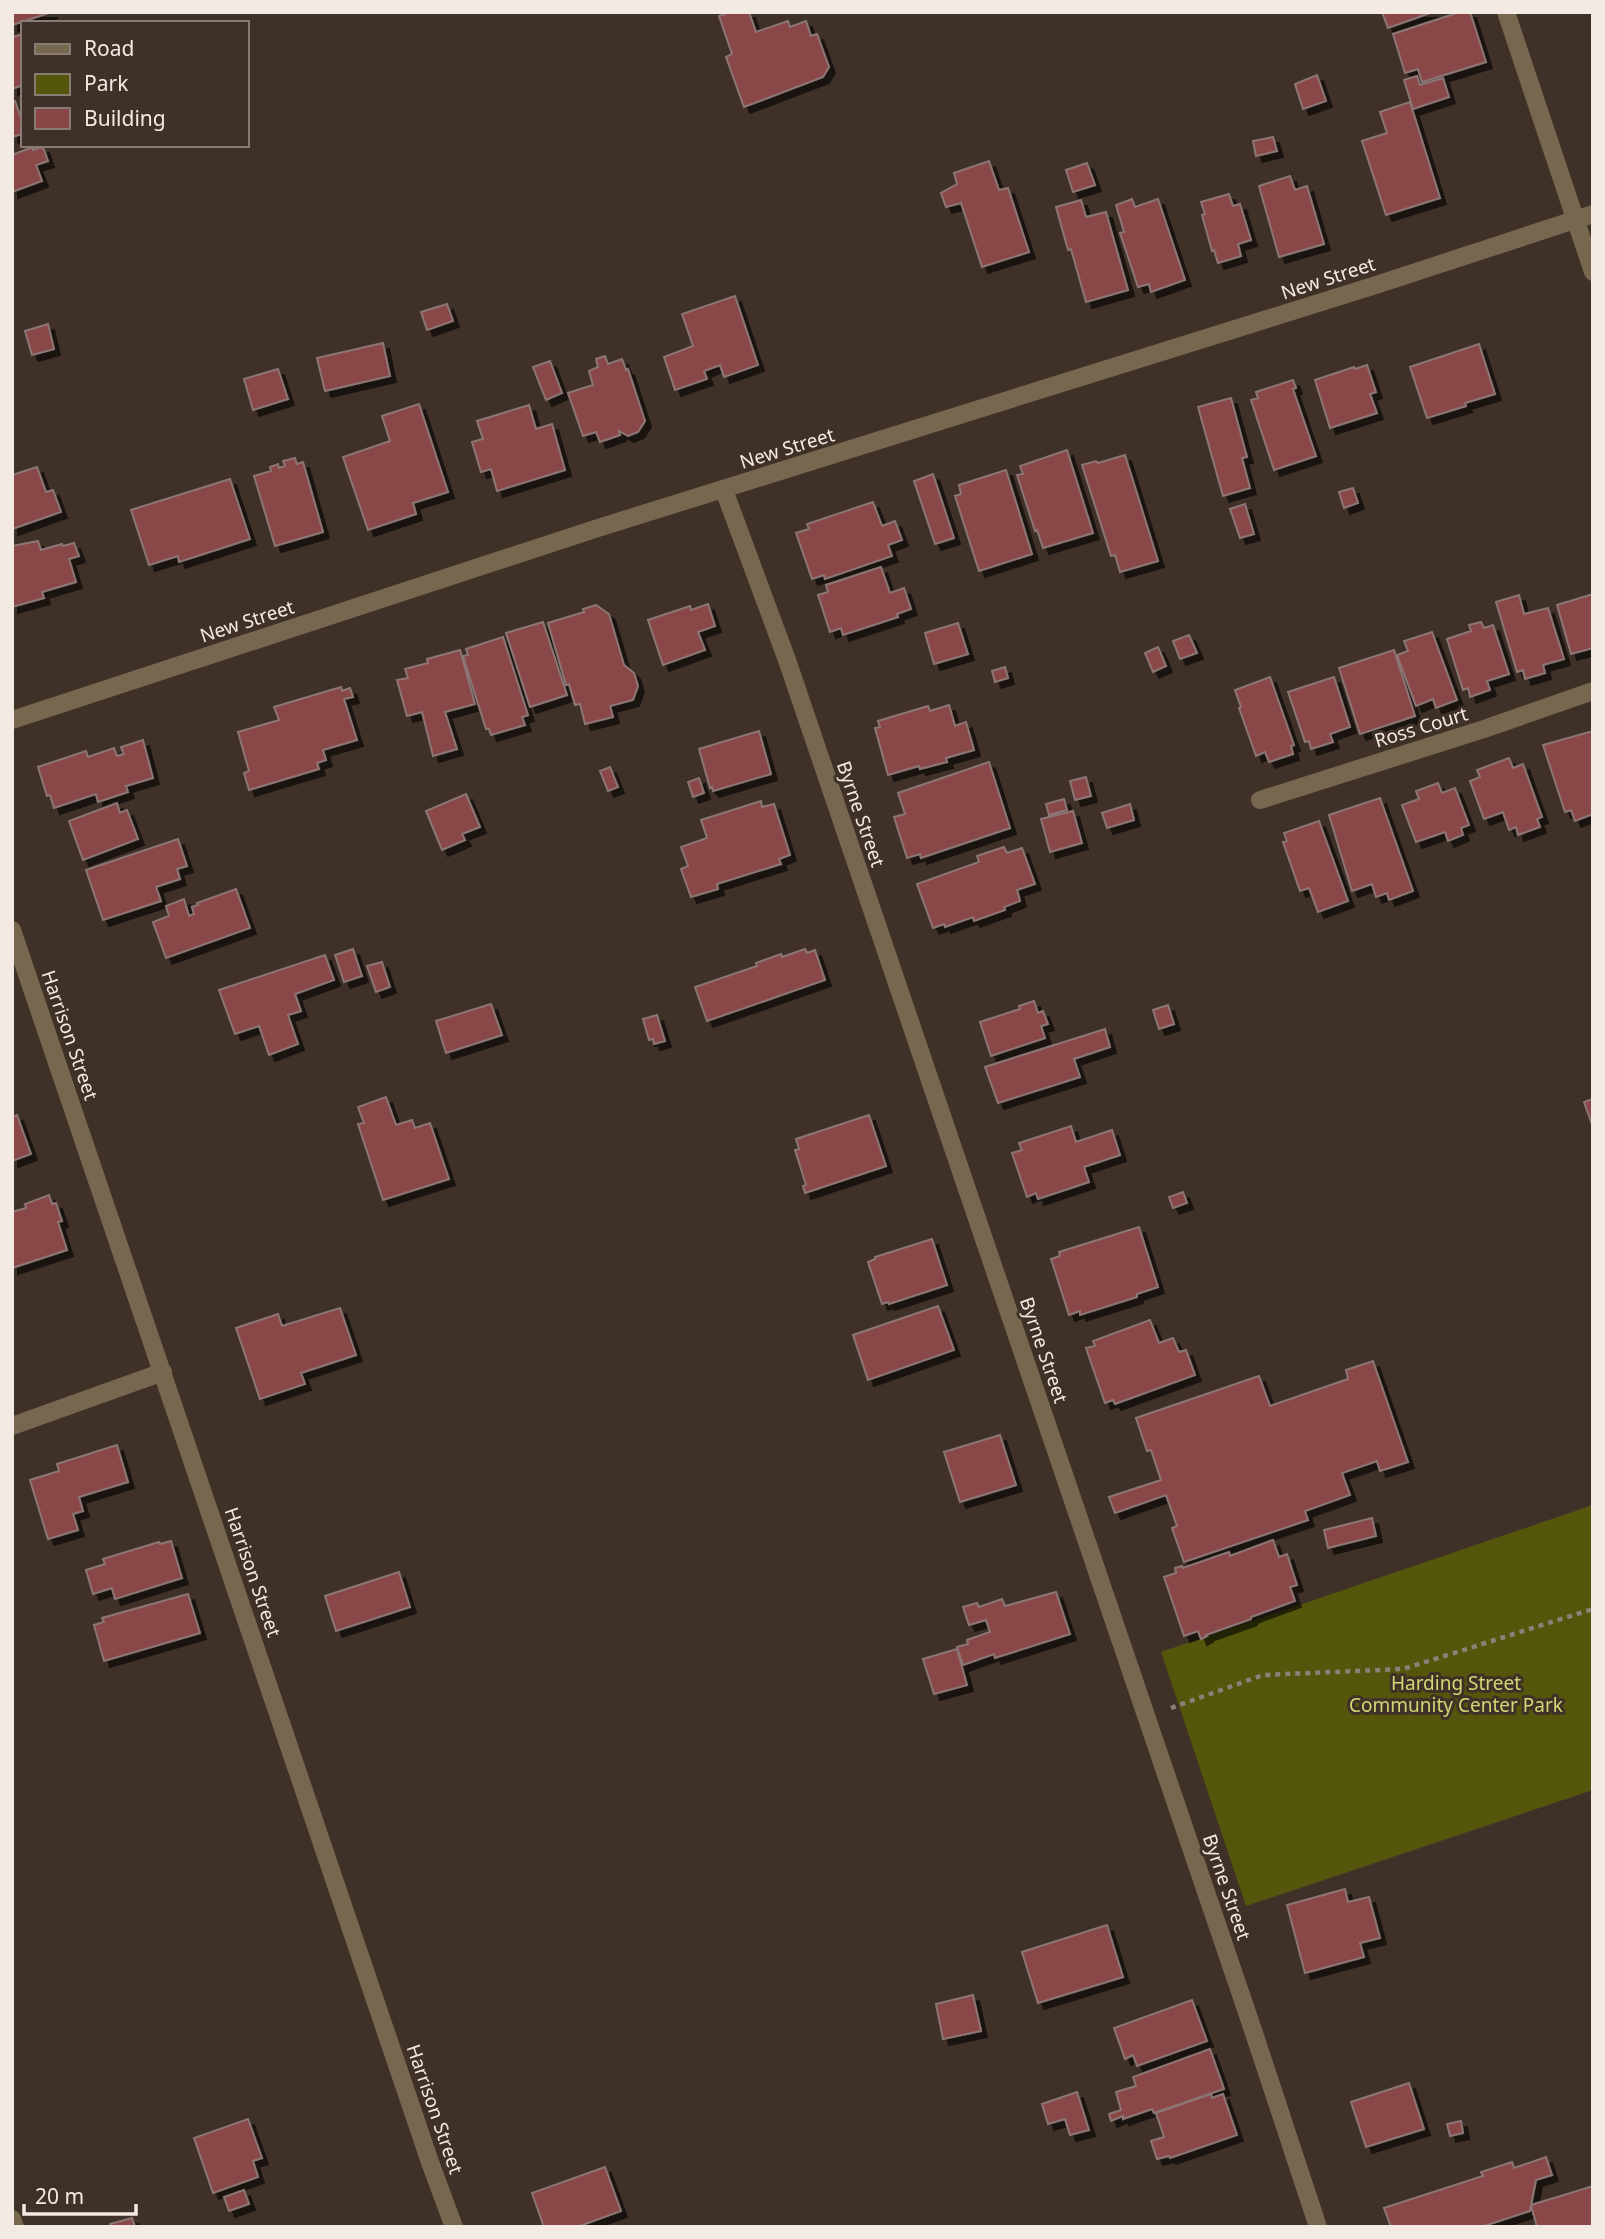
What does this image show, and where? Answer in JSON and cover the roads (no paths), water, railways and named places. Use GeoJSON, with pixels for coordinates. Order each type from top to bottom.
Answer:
{"type":"FeatureCollection","features":[{"type":"Feature","properties":{"kind":"street"},"geometry":{"type":"LineString","coordinates":[[1506,12],[1584,216],[1593,272]]}},
{"type":"Feature","properties":{"kind":"street","name":"New Street"},"geometry":{"type":"LineString","coordinates":[[12,720],[598,528],[1376,285],[1584,216]]}},
{"type":"Feature","properties":{"kind":"street","name":"Byrne Street"},"geometry":{"type":"LineString","coordinates":[[724,490],[787,660],[1318,2227]]}},
{"type":"Feature","properties":{"kind":"street","name":"Ross Court"},"geometry":{"type":"LineString","coordinates":[[1260,800],[1484,729],[1593,691]]}},
{"type":"Feature","properties":{"kind":"street","name":"Harrison Street"},"geometry":{"type":"LineString","coordinates":[[12,930],[17,960],[163,1373],[454,2227]]}},
{"type":"Feature","properties":{"kind":"street"},"geometry":{"type":"LineString","coordinates":[[12,1426],[163,1373]]}},
{"type":"Feature","properties":{"kind":"street"},"geometry":{"type":"LineString","coordinates":[[12,2219],[15,2227]]}},
{"type":"Feature","properties":{"kind":"park label","name":"Harding Street Community Center Park"},"geometry":{"type":"Point","coordinates":[1456,1694]}}]}
